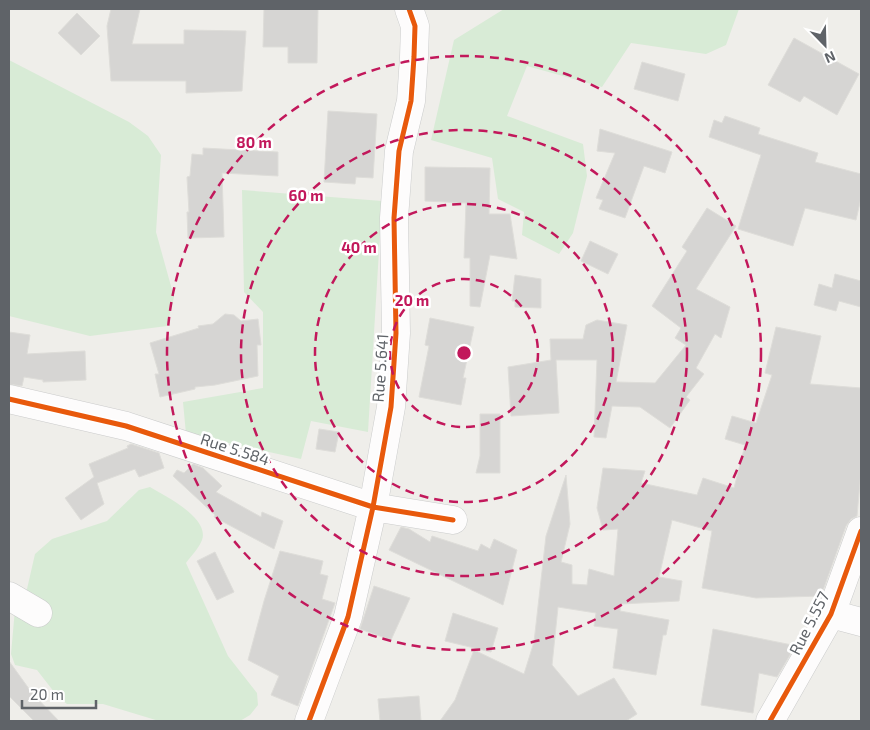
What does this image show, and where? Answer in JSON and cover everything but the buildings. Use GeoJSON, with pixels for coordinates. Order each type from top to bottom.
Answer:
{"type":"FeatureCollection","features":[{"type":"Feature","properties":{"kind":"street","name":"Rue 5.641"},"geometry":{"type":"LineString","coordinates":[[309,721],[348,617],[373,507],[391,407],[396,333],[394,218],[399,151],[410,101],[414,57],[415,26],[408,9]]}},
{"type":"Feature","properties":{"kind":"street","name":"Rue 5.584"},"geometry":{"type":"LineString","coordinates":[[9,399],[126,426],[373,507],[453,520]]}},
{"type":"Feature","properties":{"kind":"street","name":"Rue 5.557"},"geometry":{"type":"LineString","coordinates":[[774,720],[831,614],[861,531]]}},
{"type":"Feature","properties":{"kind":"street"},"geometry":{"type":"LineString","coordinates":[[9,596],[38,613]]}},
{"type":"Feature","properties":{"kind":"street"},"geometry":{"type":"LineString","coordinates":[[831,614],[861,622]]}},
{"type":"Feature","properties":{"kind":"green space"},"geometry":{"type":"Polygon","coordinates":[[[504,9],[739,9],[726,45],[706,54],[631,43],[602,87],[527,66],[507,116],[583,144],[587,176],[573,233],[559,254],[522,235],[524,212],[498,199],[492,158],[431,140],[454,40],[504,9]]]}},
{"type":"Feature","properties":{"kind":"green space"},"geometry":{"type":"Polygon","coordinates":[[[9,60],[129,122],[148,136],[161,155],[156,232],[174,297],[167,326],[90,336],[9,316],[9,60]]]}},
{"type":"Feature","properties":{"kind":"green space"},"geometry":{"type":"Polygon","coordinates":[[[242,190],[382,201],[368,432],[311,421],[301,459],[186,434],[183,402],[263,388],[263,312],[244,292],[242,190]]]}},
{"type":"Feature","properties":{"kind":"green space"},"geometry":{"type":"Polygon","coordinates":[[[150,487],[185,509],[193,516],[203,532],[201,543],[186,563],[228,656],[257,693],[258,705],[250,715],[240,721],[159,721],[103,704],[67,704],[58,697],[37,670],[15,665],[11,654],[15,609],[27,589],[35,554],[52,539],[107,521],[139,490],[150,487]]]}},
{"type":"Feature","properties":{"kind":"cycle path"},"geometry":{"type":"LineString","coordinates":[[309,721],[348,617],[373,507],[391,407],[396,333],[394,218],[399,151],[411,101],[414,57],[415,26],[409,9]]}},
{"type":"Feature","properties":{"kind":"cycle path"},"geometry":{"type":"LineString","coordinates":[[9,399],[126,426],[373,507],[453,520]]}},
{"type":"Feature","properties":{"kind":"cycle path"},"geometry":{"type":"LineString","coordinates":[[770,721],[831,614],[861,531]]}}]}
